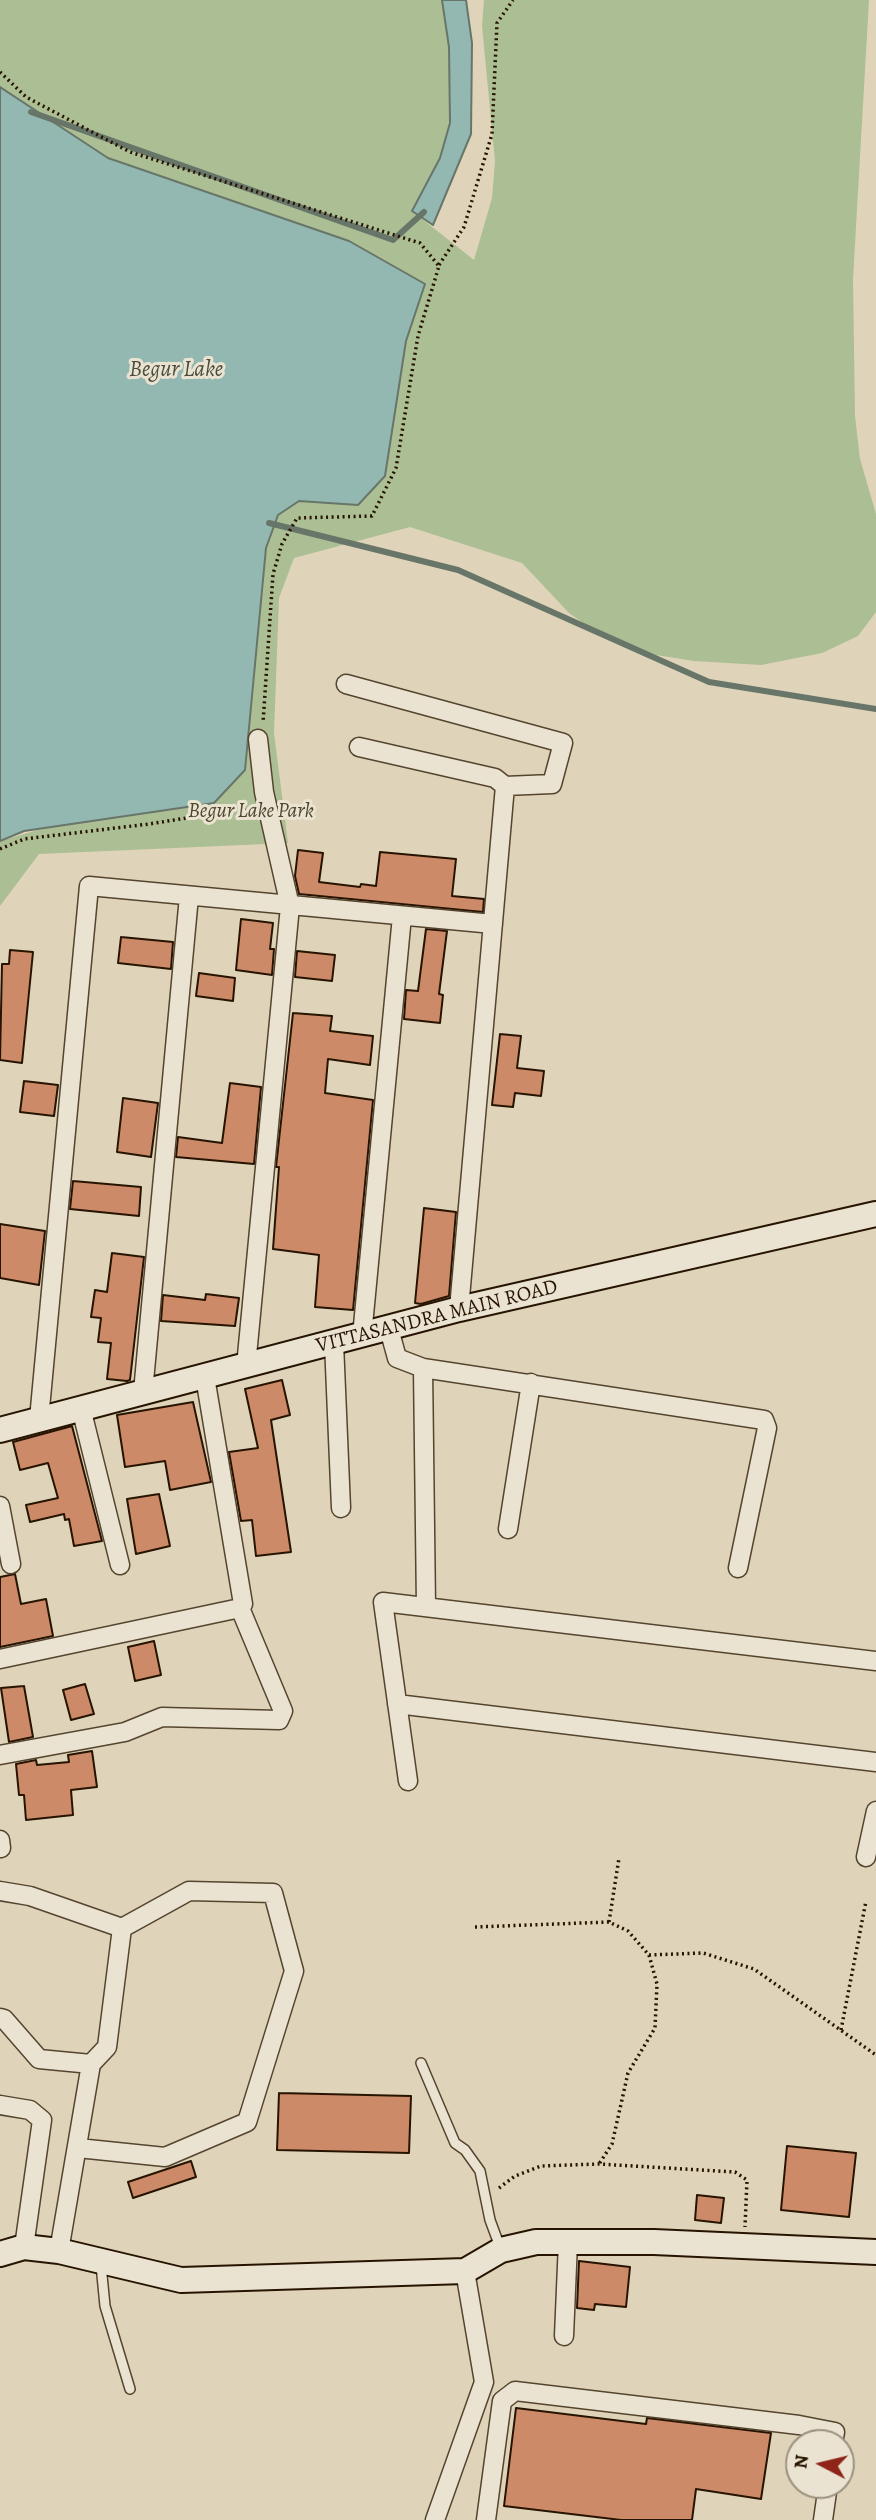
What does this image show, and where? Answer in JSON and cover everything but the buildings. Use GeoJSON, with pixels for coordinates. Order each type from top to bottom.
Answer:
{"type":"FeatureCollection","features":[{"type":"Feature","properties":{"kind":"street"},"geometry":{"type":"LineString","coordinates":[[346,684],[563,743],[552,785],[505,786],[495,778],[359,747]]}},
{"type":"Feature","properties":{"kind":"street"},"geometry":{"type":"LineString","coordinates":[[246,1366],[290,906],[264,792],[260,731]]}},
{"type":"Feature","properties":{"kind":"street"},"geometry":{"type":"LineString","coordinates":[[459,1309],[505,786]]}},
{"type":"Feature","properties":{"kind":"street"},"geometry":{"type":"LineString","coordinates":[[39,1419],[89,886],[494,924]]}},
{"type":"Feature","properties":{"kind":"street"},"geometry":{"type":"LineString","coordinates":[[144,1392],[189,896]]}},
{"type":"Feature","properties":{"kind":"street"},"geometry":{"type":"LineString","coordinates":[[362,1336],[402,916]]}},
{"type":"Feature","properties":{"kind":"street","name":"VITTASANDRA MAIN ROAD"},"geometry":{"type":"LineString","coordinates":[[0,1430],[459,1309],[876,1214]]}},
{"type":"Feature","properties":{"kind":"street"},"geometry":{"type":"LineString","coordinates":[[389,1329],[397,1358],[423,1368],[764,1420],[767,1428],[738,1568]]}},
{"type":"Feature","properties":{"kind":"street"},"geometry":{"type":"LineString","coordinates":[[334,1343],[341,1508]]}},
{"type":"Feature","properties":{"kind":"street"},"geometry":{"type":"LineString","coordinates":[[423,1368],[426,1607]]}},
{"type":"Feature","properties":{"kind":"street"},"geometry":{"type":"LineString","coordinates":[[0,1755],[125,1732],[162,1717],[279,1720],[283,1711],[240,1608],[243,1599],[205,1377]]}},
{"type":"Feature","properties":{"kind":"street"},"geometry":{"type":"LineString","coordinates":[[508,1529],[531,1383]]}},
{"type":"Feature","properties":{"kind":"street"},"geometry":{"type":"LineString","coordinates":[[81,1408],[120,1565]]}},
{"type":"Feature","properties":{"kind":"street"},"geometry":{"type":"LineString","coordinates":[[0,1506],[11,1564]]}},
{"type":"Feature","properties":{"kind":"street"},"geometry":{"type":"LineString","coordinates":[[408,1781],[383,1602],[876,1661]]}},
{"type":"Feature","properties":{"kind":"street"},"geometry":{"type":"LineString","coordinates":[[0,1659],[240,1608]]}},
{"type":"Feature","properties":{"kind":"street"},"geometry":{"type":"LineString","coordinates":[[397,1704],[876,1762]]}},
{"type":"Feature","properties":{"kind":"street"},"geometry":{"type":"LineString","coordinates":[[866,1857],[876,1811]]}},
{"type":"Feature","properties":{"kind":"street"},"geometry":{"type":"LineString","coordinates":[[0,1891],[30,1896],[122,1928],[189,1891],[273,1893],[294,1971],[247,2122],[165,2157],[78,2148]]}},
{"type":"Feature","properties":{"kind":"street"},"geometry":{"type":"LineString","coordinates":[[59,2251],[91,2064],[107,2047],[122,1928]]}},
{"type":"Feature","properties":{"kind":"street"},"geometry":{"type":"LineString","coordinates":[[0,2018],[4,2019],[39,2059],[91,2064]]}},
{"type":"Feature","properties":{"kind":"street"},"geometry":{"type":"LineString","coordinates":[[0,2105],[30,2110],[42,2120],[24,2247]]}},
{"type":"Feature","properties":{"kind":"street"},"geometry":{"type":"LineString","coordinates":[[0,2254],[24,2247],[59,2251],[181,2280],[465,2270],[501,2250],[536,2242],[876,2252]]}},
{"type":"Feature","properties":{"kind":"street"},"geometry":{"type":"LineString","coordinates":[[564,2336],[568,2242]]}},
{"type":"Feature","properties":{"kind":"street"},"geometry":{"type":"LineString","coordinates":[[435,2520],[484,2382],[465,2270]]}},
{"type":"Feature","properties":{"kind":"street"},"geometry":{"type":"LineString","coordinates":[[486,2520],[502,2401],[515,2391],[820,2429]]}},
{"type":"Feature","properties":{"kind":"street"},"geometry":{"type":"LineString","coordinates":[[823,2520],[826,2499]]}},
{"type":"Feature","properties":{"kind":"lane"},"geometry":{"type":"LineString","coordinates":[[421,2063],[455,2143],[465,2150],[480,2171],[501,2250]]}},
{"type":"Feature","properties":{"kind":"lane"},"geometry":{"type":"LineString","coordinates":[[100,2261],[105,2306],[130,2389]]}},
{"type":"Feature","properties":{"kind":"path"},"geometry":{"type":"LineString","coordinates":[[260,731],[273,574],[282,544],[297,518],[372,516],[396,468],[418,336],[439,266],[464,227],[492,134],[497,23],[513,0]]}},
{"type":"Feature","properties":{"kind":"path"},"geometry":{"type":"LineString","coordinates":[[0,72],[26,97],[130,152],[420,243],[439,266]]}},
{"type":"Feature","properties":{"kind":"path"},"geometry":{"type":"LineString","coordinates":[[0,849],[24,839],[149,824],[257,806]]}},
{"type":"Feature","properties":{"kind":"path"},"geometry":{"type":"LineString","coordinates":[[609,1922],[620,1858]]}},
{"type":"Feature","properties":{"kind":"path"},"geometry":{"type":"LineString","coordinates":[[841,2030],[866,1900]]}},
{"type":"Feature","properties":{"kind":"path"},"geometry":{"type":"LineString","coordinates":[[475,1927],[609,1922],[628,1931],[649,1955],[657,1984],[655,2028],[628,2073],[618,2127],[612,2144],[598,2164]]}},
{"type":"Feature","properties":{"kind":"path"},"geometry":{"type":"LineString","coordinates":[[649,1955],[703,1953],[724,1957],[754,1969],[876,2055]]}},
{"type":"Feature","properties":{"kind":"path"},"geometry":{"type":"LineString","coordinates":[[489,2209],[497,2190],[515,2176],[541,2166],[598,2164],[741,2175],[748,2187],[743,2246]]}},
{"type":"Feature","properties":{"kind":"green space","name":"Begur Lake Park"},"geometry":{"type":"Polygon","coordinates":[[[0,0],[442,0],[449,47],[450,123],[440,158],[412,211],[474,260],[492,198],[495,161],[482,26],[484,0],[869,0],[853,279],[855,416],[860,459],[876,514],[876,612],[858,636],[822,653],[761,665],[694,661],[650,654],[598,633],[569,613],[522,563],[410,527],[294,558],[279,598],[274,733],[288,843],[39,854],[0,906],[0,841],[245,770],[266,548],[278,515],[299,501],[358,505],[385,476],[406,341],[425,284],[349,241],[108,158],[5,92],[0,87],[0,0]]]}},
{"type":"Feature","properties":{"kind":"water"},"geometry":{"type":"Polygon","coordinates":[[[442,0],[466,0],[472,43],[471,134],[433,225],[412,211],[440,158],[450,123],[449,47],[442,0]]]}},
{"type":"Feature","properties":{"kind":"water","name":"Begur Lake"},"geometry":{"type":"Polygon","coordinates":[[[0,87],[108,158],[349,241],[425,284],[406,341],[385,476],[358,505],[299,501],[278,515],[266,548],[245,770],[214,803],[24,831],[0,841],[0,87]]]}},
{"type":"Feature","properties":{"kind":"waterway"},"geometry":{"type":"LineString","coordinates":[[31,112],[393,240],[424,212]]}},
{"type":"Feature","properties":{"kind":"waterway"},"geometry":{"type":"LineString","coordinates":[[269,523],[458,570],[709,682],[876,709]]}}]}
